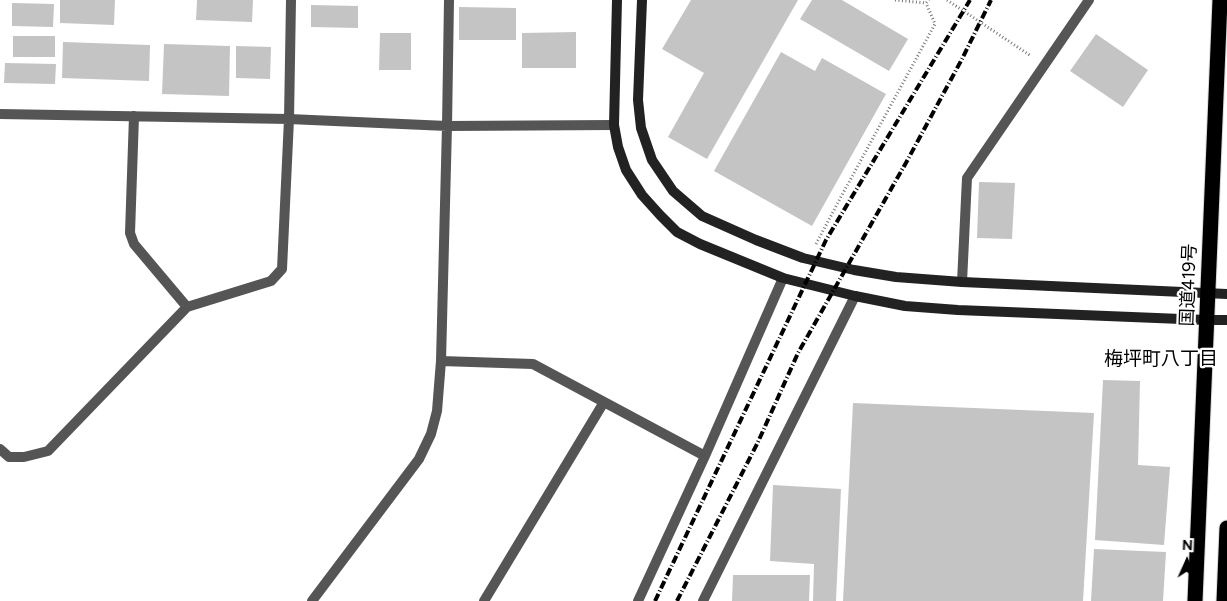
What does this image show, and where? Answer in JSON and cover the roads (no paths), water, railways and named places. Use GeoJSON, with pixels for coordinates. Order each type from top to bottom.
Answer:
{"type":"FeatureCollection","features":[{"type":"Feature","properties":{"kind":"highway","name":"国道419号"},"geometry":{"type":"LineString","coordinates":[[1195,601],[1220,0]]}},
{"type":"Feature","properties":{"kind":"highway"},"geometry":{"type":"LineString","coordinates":[[1224,601],[1227,528]]}},
{"type":"Feature","properties":{"kind":"street"},"geometry":{"type":"LineString","coordinates":[[0,449],[9,458],[24,457],[48,451],[187,307],[272,281],[282,268],[289,119],[291,0]]}},
{"type":"Feature","properties":{"kind":"street"},"geometry":{"type":"LineString","coordinates":[[312,601],[419,459],[431,434],[437,411],[441,361],[449,0]]}},
{"type":"Feature","properties":{"kind":"street"},"geometry":{"type":"LineString","coordinates":[[617,0],[614,125],[618,148],[626,170],[642,195],[677,232],[700,244],[783,278],[905,306],[958,310],[1227,320]]}},
{"type":"Feature","properties":{"kind":"street"},"geometry":{"type":"LineString","coordinates":[[642,0],[638,100],[641,128],[652,160],[673,191],[702,216],[803,258],[854,270],[896,277],[962,282],[1227,294]]}},
{"type":"Feature","properties":{"kind":"street"},"geometry":{"type":"LineString","coordinates":[[962,282],[967,178],[1089,0]]}},
{"type":"Feature","properties":{"kind":"street"},"geometry":{"type":"LineString","coordinates":[[0,114],[289,119],[447,126],[614,125]]}},
{"type":"Feature","properties":{"kind":"street"},"geometry":{"type":"LineString","coordinates":[[134,116],[130,233],[134,244],[187,307]]}},
{"type":"Feature","properties":{"kind":"street"},"geometry":{"type":"LineString","coordinates":[[638,601],[783,278]]}},
{"type":"Feature","properties":{"kind":"street"},"geometry":{"type":"LineString","coordinates":[[703,601],[855,296]]}},
{"type":"Feature","properties":{"kind":"street"},"geometry":{"type":"LineString","coordinates":[[441,361],[533,364],[704,456]]}},
{"type":"Feature","properties":{"kind":"street"},"geometry":{"type":"LineString","coordinates":[[484,601],[604,402]]}},
{"type":"Feature","properties":{"kind":"railway"},"geometry":{"type":"LineString","coordinates":[[655,601],[826,240],[970,0]]}},
{"type":"Feature","properties":{"kind":"railway"},"geometry":{"type":"LineString","coordinates":[[677,601],[758,442],[798,353],[907,161],[962,59],[991,0]]}},
{"type":"Feature","properties":{"kind":"district","name":"梅坪町八丁目"},"geometry":{"type":"Point","coordinates":[1161,359]}}]}
